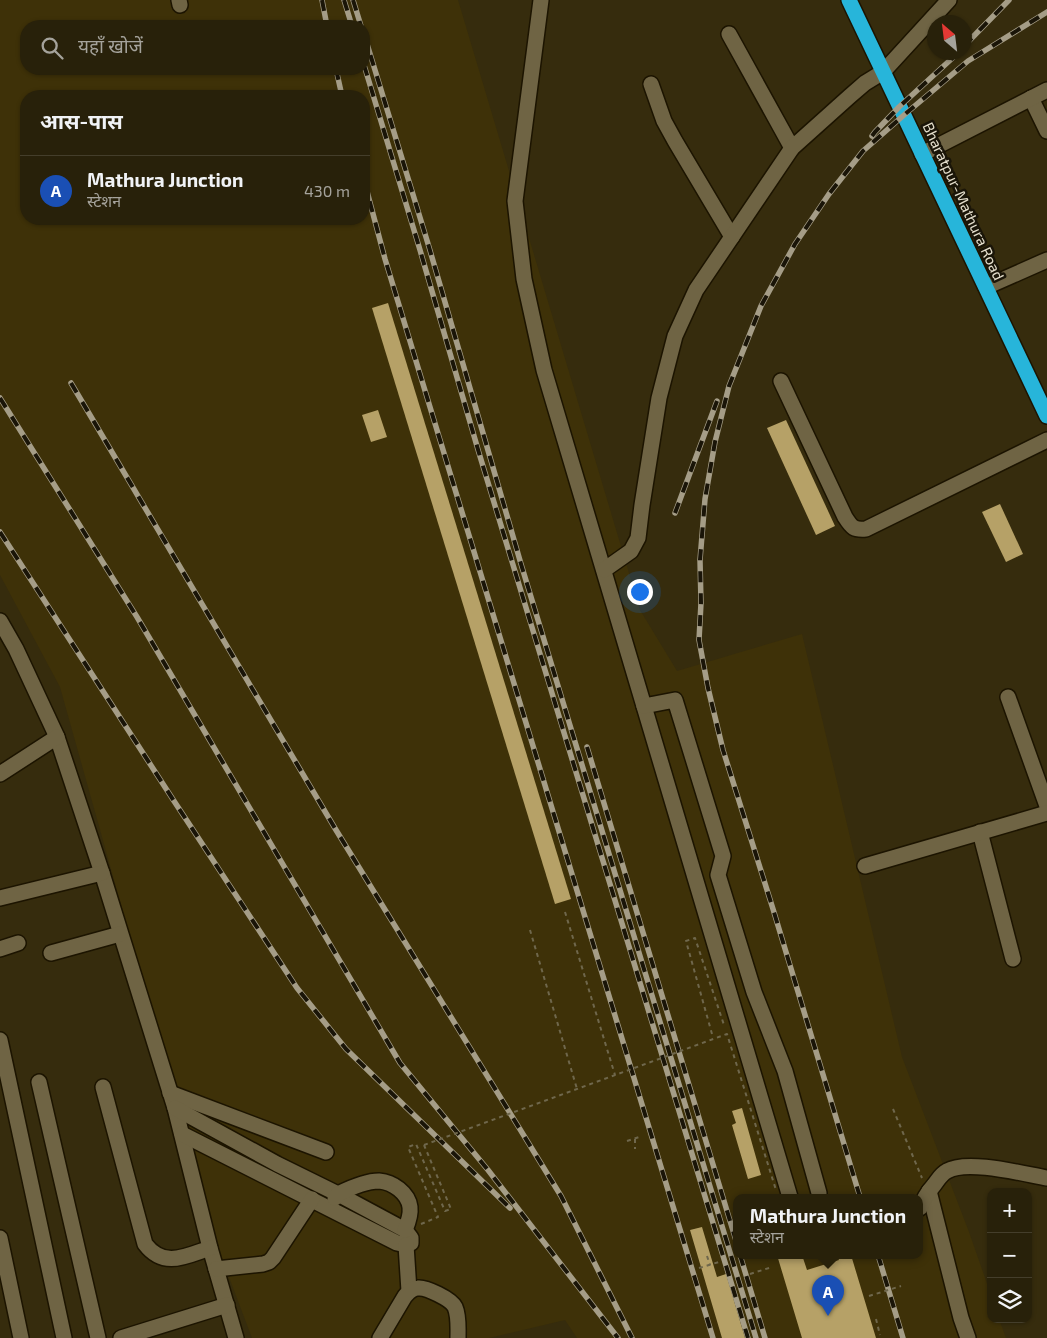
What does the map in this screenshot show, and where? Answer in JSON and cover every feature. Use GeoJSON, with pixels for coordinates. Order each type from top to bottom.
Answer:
{"type":"FeatureCollection","features":[{"type":"Feature","properties":{"kind":"highway","name":"Bharatpur-Mathura Road"},"geometry":{"type":"LineString","coordinates":[[849,0],[1047,416]]}},
{"type":"Feature","properties":{"kind":"street"},"geometry":{"type":"LineString","coordinates":[[541,0],[515,201],[524,279],[544,370],[644,706],[783,1194]]}},
{"type":"Feature","properties":{"kind":"street"},"geometry":{"type":"LineString","coordinates":[[604,570],[631,551],[638,538],[659,398],[675,336],[696,290],[792,148],[865,83],[883,72],[942,3]]}},
{"type":"Feature","properties":{"kind":"street"},"geometry":{"type":"LineString","coordinates":[[729,34],[792,148]]}},
{"type":"Feature","properties":{"kind":"street"},"geometry":{"type":"LineString","coordinates":[[651,84],[664,121],[732,237]]}},
{"type":"Feature","properties":{"kind":"street"},"geometry":{"type":"LineString","coordinates":[[922,154],[1047,90]]}},
{"type":"Feature","properties":{"kind":"street"},"geometry":{"type":"LineString","coordinates":[[1031,98],[1047,131]]}},
{"type":"Feature","properties":{"kind":"street"},"geometry":{"type":"LineString","coordinates":[[986,287],[1047,260]]}},
{"type":"Feature","properties":{"kind":"street"},"geometry":{"type":"LineString","coordinates":[[781,381],[845,518],[850,526],[858,530],[866,529],[1047,440]]}},
{"type":"Feature","properties":{"kind":"street"},"geometry":{"type":"LineString","coordinates":[[0,621],[16,649],[58,736],[175,1108],[210,1248],[236,1338]]}},
{"type":"Feature","properties":{"kind":"street"},"geometry":{"type":"LineString","coordinates":[[1008,697],[1047,806]]}},
{"type":"Feature","properties":{"kind":"street"},"geometry":{"type":"LineString","coordinates":[[644,706],[675,700],[723,856],[718,875],[754,992],[785,1070],[819,1194]]}},
{"type":"Feature","properties":{"kind":"street"},"geometry":{"type":"LineString","coordinates":[[0,774],[58,736]]}},
{"type":"Feature","properties":{"kind":"street"},"geometry":{"type":"LineString","coordinates":[[865,866],[1047,813]]}},
{"type":"Feature","properties":{"kind":"street"},"geometry":{"type":"LineString","coordinates":[[980,832],[1012,959]]}},
{"type":"Feature","properties":{"kind":"street"},"geometry":{"type":"LineString","coordinates":[[0,898],[102,873]]}},
{"type":"Feature","properties":{"kind":"street"},"geometry":{"type":"LineString","coordinates":[[51,953],[120,934]]}},
{"type":"Feature","properties":{"kind":"street"},"geometry":{"type":"LineString","coordinates":[[0,948],[18,943]]}},
{"type":"Feature","properties":{"kind":"street"},"geometry":{"type":"LineString","coordinates":[[0,1040],[64,1338]]}},
{"type":"Feature","properties":{"kind":"street"},"geometry":{"type":"LineString","coordinates":[[38,1082],[98,1338]]}},
{"type":"Feature","properties":{"kind":"street"},"geometry":{"type":"LineString","coordinates":[[103,1087],[145,1244],[155,1255],[169,1258],[178,1258],[210,1248]]}},
{"type":"Feature","properties":{"kind":"street"},"geometry":{"type":"LineString","coordinates":[[170,1093],[326,1152]]}},
{"type":"Feature","properties":{"kind":"street"},"geometry":{"type":"LineString","coordinates":[[175,1108],[276,1164],[338,1194],[405,1238]]}},
{"type":"Feature","properties":{"kind":"street"},"geometry":{"type":"LineString","coordinates":[[182,1134],[397,1242],[405,1238]]}},
{"type":"Feature","properties":{"kind":"street"},"geometry":{"type":"LineString","coordinates":[[923,1201],[941,1176],[947,1171],[960,1166],[980,1166],[1047,1178]]}},
{"type":"Feature","properties":{"kind":"street"},"geometry":{"type":"LineString","coordinates":[[329,1208],[338,1194],[369,1182],[378,1181],[392,1184],[405,1196],[410,1209],[405,1238],[409,1291]]}},
{"type":"Feature","properties":{"kind":"street"},"geometry":{"type":"LineString","coordinates":[[929,1191],[961,1318],[968,1338]]}},
{"type":"Feature","properties":{"kind":"street"},"geometry":{"type":"LineString","coordinates":[[216,1268],[269,1262],[312,1199]]}},
{"type":"Feature","properties":{"kind":"street"},"geometry":{"type":"LineString","coordinates":[[0,1238],[21,1338]]}},
{"type":"Feature","properties":{"kind":"street"},"geometry":{"type":"LineString","coordinates":[[380,1338],[405,1296],[415,1288],[422,1288],[449,1300],[457,1314],[458,1338]]}},
{"type":"Feature","properties":{"kind":"street"},"geometry":{"type":"LineString","coordinates":[[121,1338],[227,1305]]}},
{"type":"Feature","properties":{"kind":"path"},"geometry":{"type":"LineString","coordinates":[[565,912],[615,1075]]}},
{"type":"Feature","properties":{"kind":"path"},"geometry":{"type":"LineString","coordinates":[[530,930],[577,1089]]}},
{"type":"Feature","properties":{"kind":"path"},"geometry":{"type":"LineString","coordinates":[[712,1034],[686,941],[695,938],[724,1026]]}},
{"type":"Feature","properties":{"kind":"path"},"geometry":{"type":"LineString","coordinates":[[405,1238],[438,1217],[408,1147],[416,1144],[445,1211],[451,1209],[424,1145],[727,1034],[783,1194]]}},
{"type":"Feature","properties":{"kind":"path"},"geometry":{"type":"LineString","coordinates":[[893,1109],[922,1179],[929,1191]]}},
{"type":"Feature","properties":{"kind":"path"},"geometry":{"type":"LineString","coordinates":[[626,1142],[642,1136]]}},
{"type":"Feature","properties":{"kind":"path"},"geometry":{"type":"LineString","coordinates":[[635,1139],[635,1149]]}},
{"type":"Feature","properties":{"kind":"path"},"geometry":{"type":"LineString","coordinates":[[707,1256],[710,1265]]}},
{"type":"Feature","properties":{"kind":"path"},"geometry":{"type":"LineString","coordinates":[[699,1268],[720,1262]]}},
{"type":"Feature","properties":{"kind":"path"},"geometry":{"type":"LineString","coordinates":[[750,1274],[772,1267]]}},
{"type":"Feature","properties":{"kind":"path"},"geometry":{"type":"LineString","coordinates":[[869,1296],[901,1286]]}},
{"type":"Feature","properties":{"kind":"path"},"geometry":{"type":"LineString","coordinates":[[876,1319],[880,1335]]}},
{"type":"Feature","properties":{"kind":"shaded area"},"geometry":{"type":"Polygon","coordinates":[[[0,0],[458,0],[640,610],[677,671],[802,634],[902,1057],[987,1284],[987,1323],[1000,1323],[1006,1338],[577,1338],[565,1320],[489,1338],[252,1338],[215,1240],[60,687],[0,575],[0,0]]]}},
{"type":"Feature","properties":{"kind":"building"},"geometry":{"type":"Polygon","coordinates":[[[388,303],[571,899],[555,904],[372,308],[388,303]]]}},
{"type":"Feature","properties":{"kind":"building"},"geometry":{"type":"Polygon","coordinates":[[[378,410],[387,437],[371,442],[362,415],[378,410]]]}},
{"type":"Feature","properties":{"kind":"building"},"geometry":{"type":"Polygon","coordinates":[[[786,420],[835,526],[816,535],[767,428],[786,420]]]}},
{"type":"Feature","properties":{"kind":"building"},"geometry":{"type":"Polygon","coordinates":[[[1000,504],[1023,554],[1006,562],[982,512],[1000,504]]]}},
{"type":"Feature","properties":{"kind":"building"},"geometry":{"type":"Polygon","coordinates":[[[742,1108],[761,1175],[748,1179],[732,1125],[736,1123],[732,1111],[742,1108]]]}},
{"type":"Feature","properties":{"kind":"building"},"geometry":{"type":"Polygon","coordinates":[[[702,1227],[717,1277],[726,1274],[745,1338],[722,1338],[690,1230],[702,1227]]]}},
{"type":"Feature","properties":{"kind":"building"},"geometry":{"type":"Polygon","coordinates":[[[778,1259],[803,1259],[807,1270],[839,1259],[852,1259],[876,1338],[802,1338],[778,1259]]]}},
{"type":"Feature","properties":{"kind":"railway"},"geometry":{"type":"LineString","coordinates":[[322,0],[326,20]]}},
{"type":"Feature","properties":{"kind":"railway"},"geometry":{"type":"LineString","coordinates":[[344,0],[350,20]]}},
{"type":"Feature","properties":{"kind":"railway"},"geometry":{"type":"LineString","coordinates":[[353,0],[359,20]]}},
{"type":"Feature","properties":{"kind":"railway"},"geometry":{"type":"LineString","coordinates":[[972,38],[1009,0]]}},
{"type":"Feature","properties":{"kind":"railway"},"geometry":{"type":"LineString","coordinates":[[859,1194],[723,750],[708,688],[699,640],[701,603],[700,560],[705,499],[715,442],[729,386],[761,306],[795,244],[829,194],[863,151],[968,61],[1047,12]]}},
{"type":"Feature","properties":{"kind":"railway"},"geometry":{"type":"LineString","coordinates":[[370,54],[429,247],[521,564],[756,1338]]}},
{"type":"Feature","properties":{"kind":"railway"},"geometry":{"type":"LineString","coordinates":[[872,136],[899,107],[950,60]]}},
{"type":"Feature","properties":{"kind":"railway"},"geometry":{"type":"LineString","coordinates":[[337,75],[341,90]]}},
{"type":"Feature","properties":{"kind":"railway"},"geometry":{"type":"LineString","coordinates":[[367,75],[479,453],[748,1338]]}},
{"type":"Feature","properties":{"kind":"railway"},"geometry":{"type":"LineString","coordinates":[[370,203],[385,259],[713,1338]]}},
{"type":"Feature","properties":{"kind":"railway"},"geometry":{"type":"LineString","coordinates":[[71,383],[336,830],[561,1196],[632,1338]]}},
{"type":"Feature","properties":{"kind":"railway"},"geometry":{"type":"LineString","coordinates":[[0,398],[137,617],[400,1063],[488,1170],[618,1338]]}},
{"type":"Feature","properties":{"kind":"railway"},"geometry":{"type":"LineString","coordinates":[[675,513],[717,401]]}},
{"type":"Feature","properties":{"kind":"railway"},"geometry":{"type":"LineString","coordinates":[[0,532],[297,988],[346,1049],[510,1208]]}},
{"type":"Feature","properties":{"kind":"railway"},"geometry":{"type":"LineString","coordinates":[[587,747],[733,1231]]}},
{"type":"Feature","properties":{"kind":"railway"},"geometry":{"type":"LineString","coordinates":[[741,1259],[765,1338]]}},
{"type":"Feature","properties":{"kind":"railway"},"geometry":{"type":"LineString","coordinates":[[879,1259],[903,1338]]}},
{"type":"Feature","properties":{"kind":"place","name":"Mathura Junction"},"geometry":{"type":"Point","coordinates":[828,1316]}}]}
